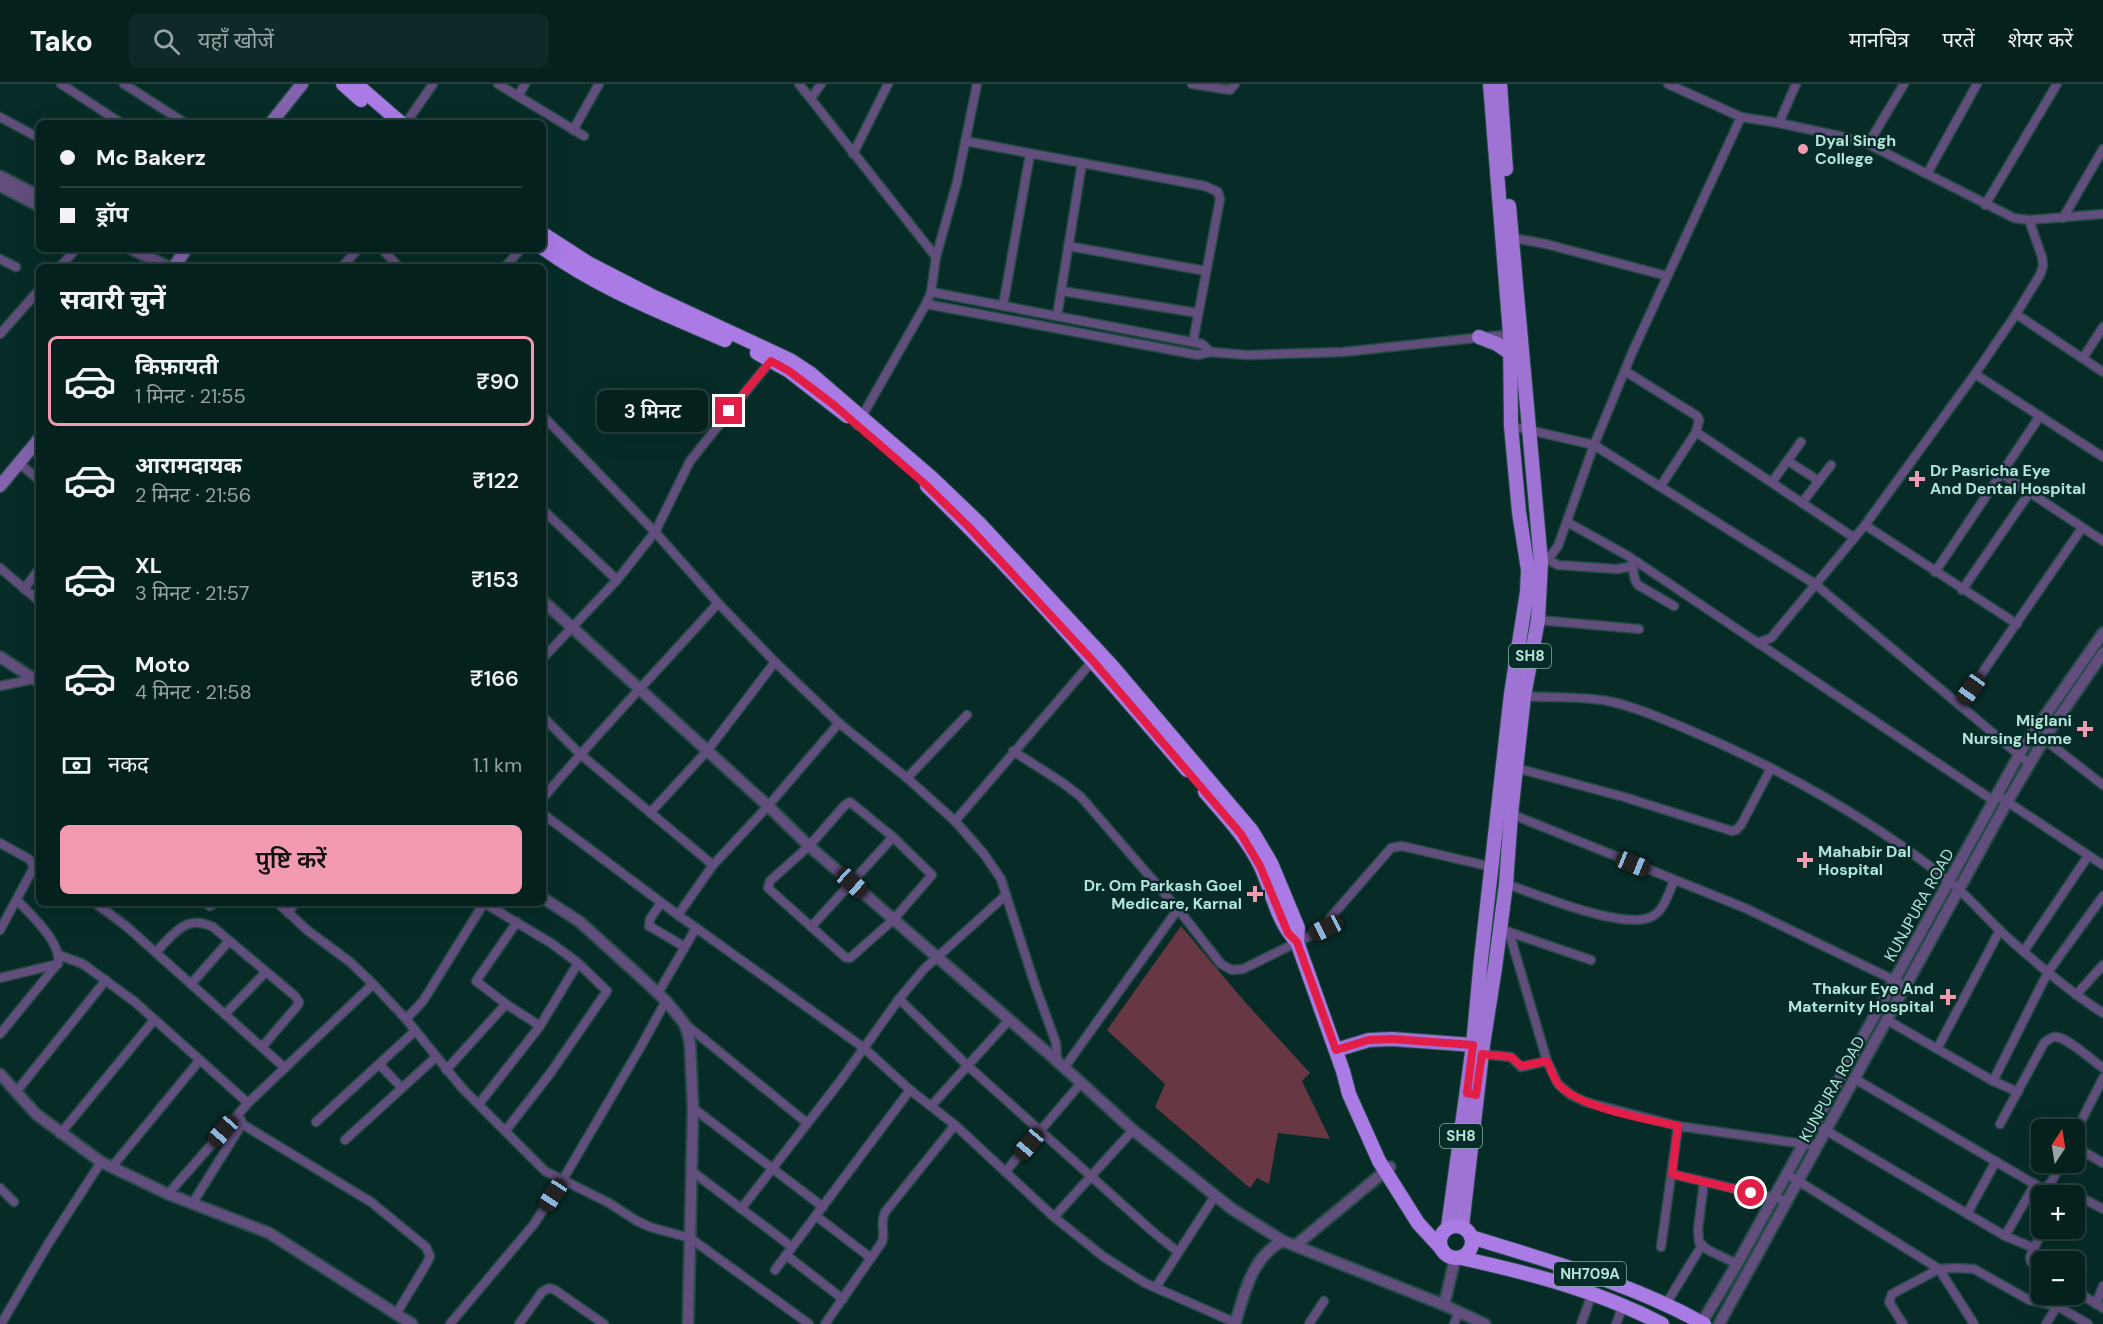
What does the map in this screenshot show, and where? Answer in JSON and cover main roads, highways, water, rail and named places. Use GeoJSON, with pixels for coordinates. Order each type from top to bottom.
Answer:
{"type":"FeatureCollection","features":[{"type":"Feature","properties":{"kind":"highway"},"geometry":{"type":"LineString","coordinates":[[342,84],[384,120]]}},
{"type":"Feature","properties":{"kind":"highway"},"geometry":{"type":"LineString","coordinates":[[356,84],[398,120]]}},
{"type":"Feature","properties":{"kind":"highway","name":"NH709A"},"geometry":{"type":"LineString","coordinates":[[546,236],[588,263],[773,357],[834,405],[860,421],[969,527],[1096,657],[1241,834],[1260,866],[1288,933],[1297,942],[1336,1050],[1349,1094],[1387,1169],[1418,1223],[1606,1279],[1666,1304],[1702,1324]]}},
{"type":"Feature","properties":{"kind":"highway","name":"NH709A"},"geometry":{"type":"LineString","coordinates":[[546,250],[628,297],[773,357]]}},
{"type":"Feature","properties":{"kind":"highway"},"geometry":{"type":"LineString","coordinates":[[1452,1234],[1471,1249],[1458,1258]]}},
{"type":"Feature","properties":{"kind":"highway","name":"NH709A"},"geometry":{"type":"LineString","coordinates":[[1452,1234],[1443,1253],[1506,1267],[1592,1293],[1662,1324]]}},
{"type":"Feature","properties":{"kind":"main road"},"geometry":{"type":"LineString","coordinates":[[273,120],[302,84]]}},
{"type":"Feature","properties":{"kind":"main road","name":"SH8"},"geometry":{"type":"LineString","coordinates":[[1490,84],[1498,128],[1514,334],[1544,560],[1538,620],[1524,651]]}},
{"type":"Feature","properties":{"kind":"main road","name":"SH8"},"geometry":{"type":"LineString","coordinates":[[1498,128],[1500,84]]}},
{"type":"Feature","properties":{"kind":"main road","name":"SH8"},"geometry":{"type":"LineString","coordinates":[[1452,1234],[1477,1049],[1480,959],[1524,651],[1528,570],[1519,512],[1511,426],[1510,353],[1514,334]]}},
{"type":"Feature","properties":{"kind":"main road"},"geometry":{"type":"LineString","coordinates":[[1479,337],[1493,342],[1510,353]]}},
{"type":"Feature","properties":{"kind":"main road"},"geometry":{"type":"LineString","coordinates":[[0,486],[36,443]]}},
{"type":"Feature","properties":{"kind":"main road","name":"SH8"},"geometry":{"type":"LineString","coordinates":[[1477,1049],[1504,930],[1510,814],[1516,768],[1512,742]]}},
{"type":"Feature","properties":{"kind":"main road"},"geometry":{"type":"LineString","coordinates":[[1336,1050],[1369,1040],[1392,1039],[1477,1049]]}},
{"type":"Feature","properties":{"kind":"place","name":"Dyal Singh College"},"geometry":{"type":"Point","coordinates":[1803,149]}},
{"type":"Feature","properties":{"kind":"place","name":"Dr Pasricha Eye And Dental Hospital"},"geometry":{"type":"Point","coordinates":[1917,479]}},
{"type":"Feature","properties":{"kind":"place","name":"Miglani Nursing Home"},"geometry":{"type":"Point","coordinates":[2085,729]}},
{"type":"Feature","properties":{"kind":"place","name":"Mahabir Dal Hospital"},"geometry":{"type":"Point","coordinates":[1805,860]}},
{"type":"Feature","properties":{"kind":"place","name":"Dr. Om Parkash Goel Medicare, Karnal"},"geometry":{"type":"Point","coordinates":[1255,894]}},
{"type":"Feature","properties":{"kind":"place","name":"Thakur Eye And Maternity Hospital"},"geometry":{"type":"Point","coordinates":[1948,997]}}]}
